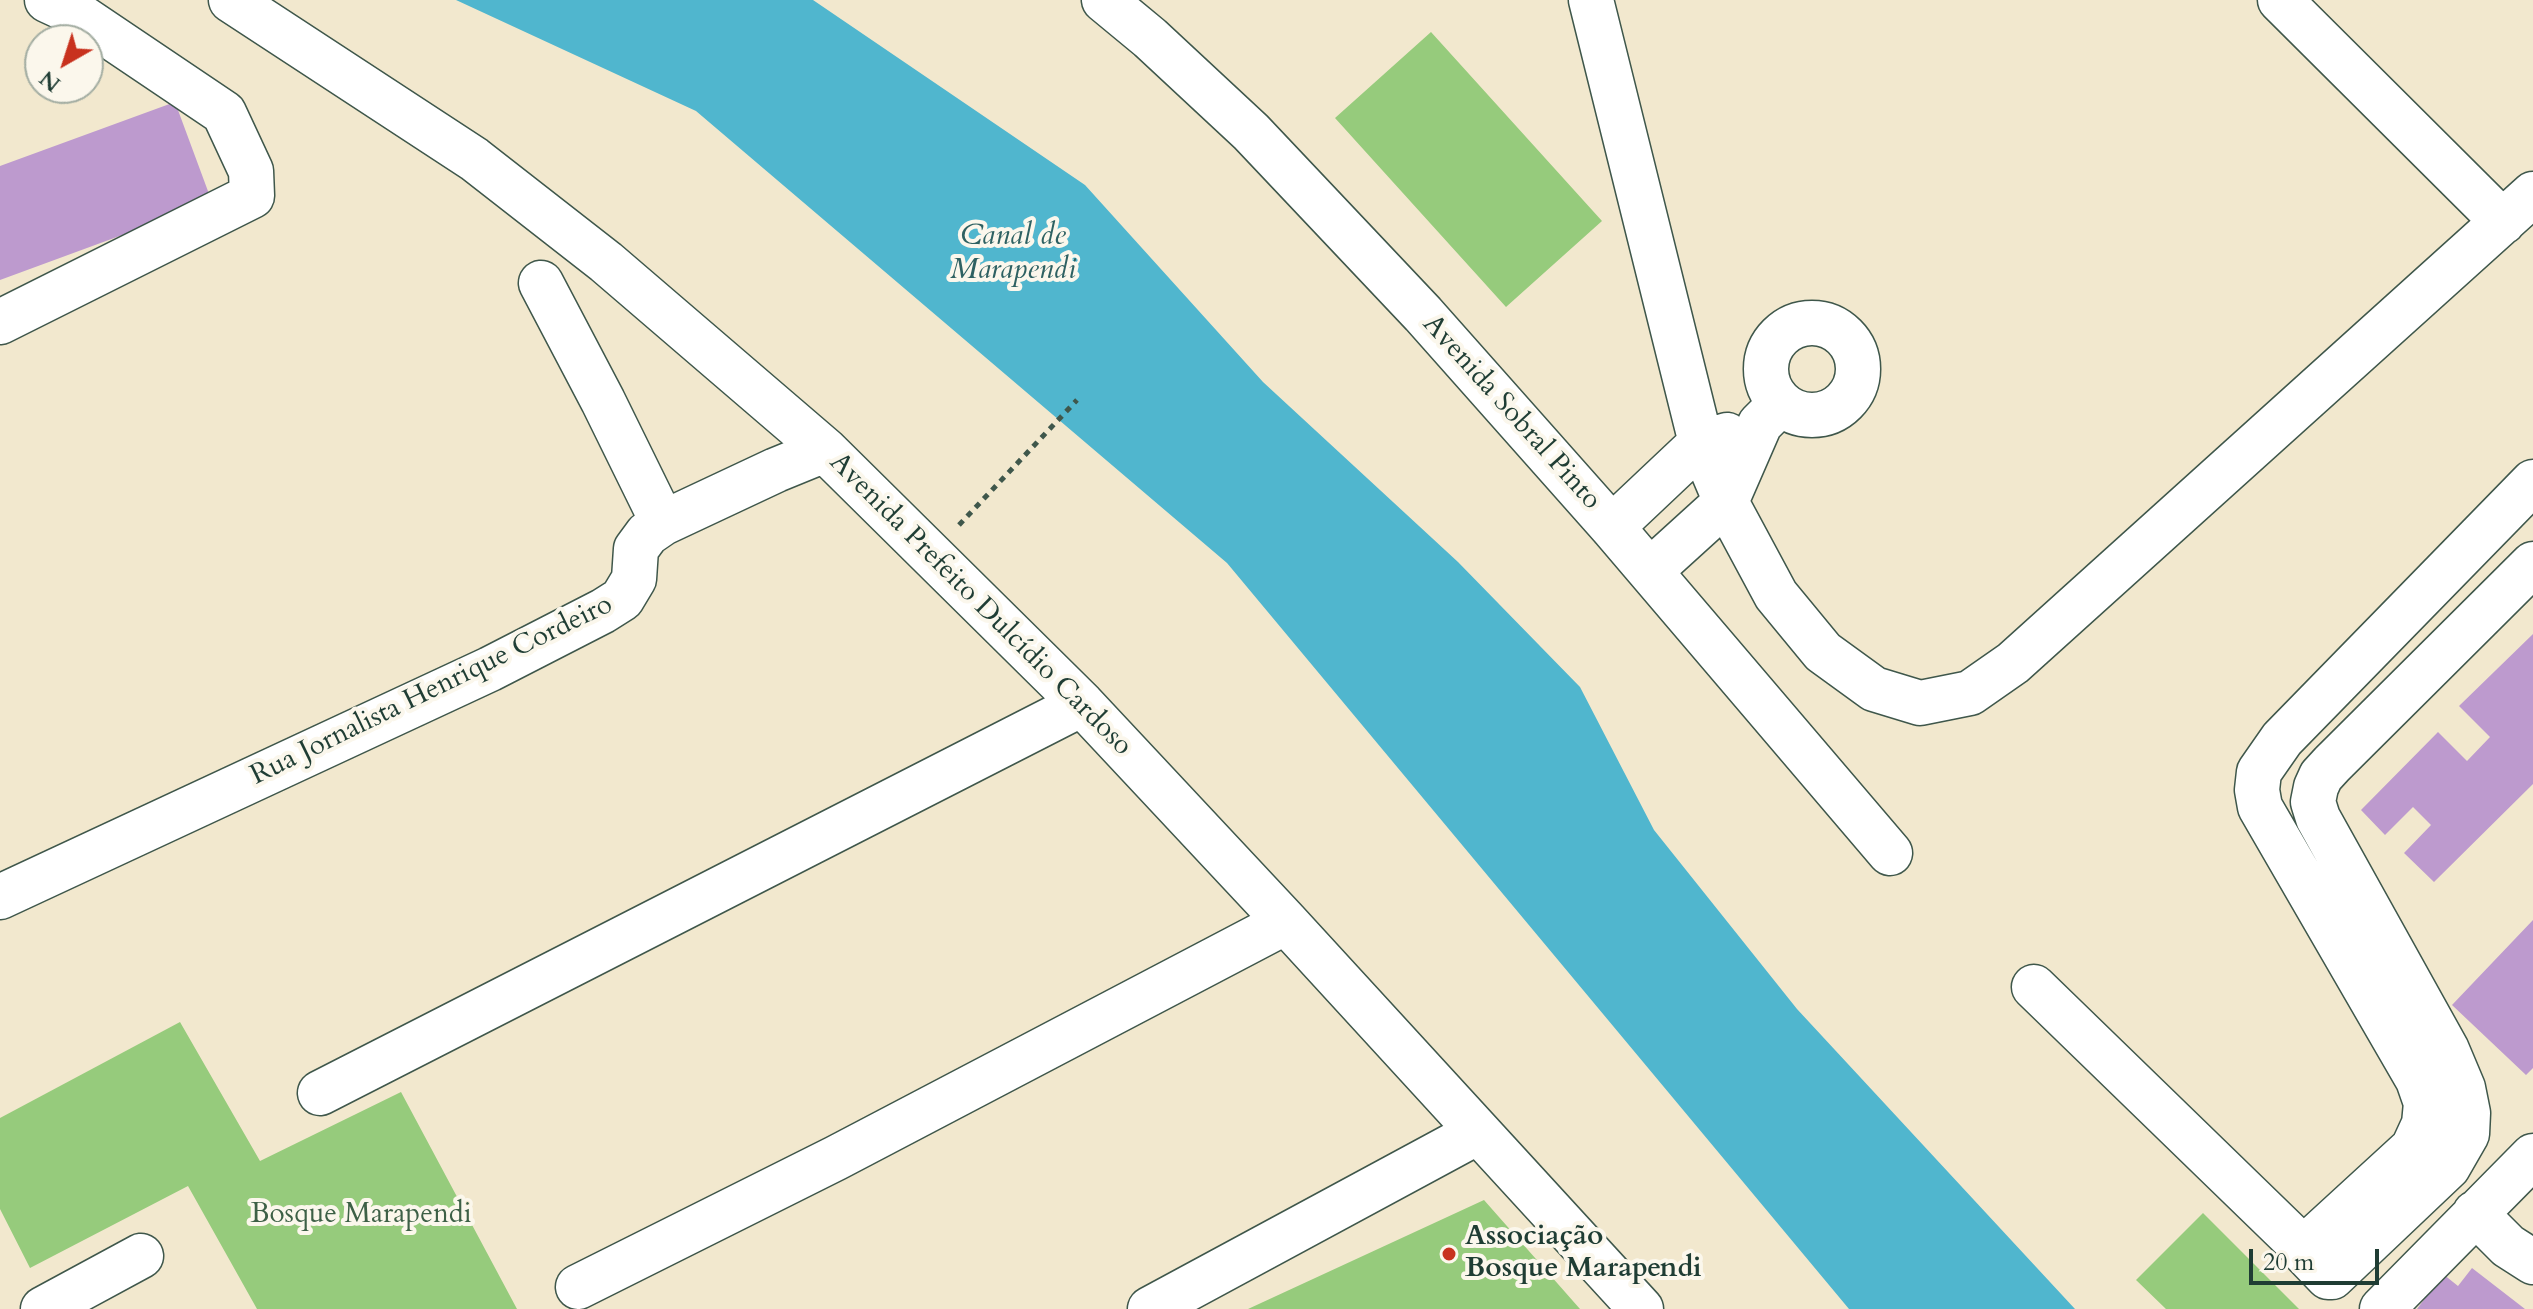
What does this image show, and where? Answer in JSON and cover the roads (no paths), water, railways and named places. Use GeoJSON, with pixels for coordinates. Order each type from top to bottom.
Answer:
{"type":"FeatureCollection","features":[{"type":"Feature","properties":{"kind":"street"},"geometry":{"type":"LineString","coordinates":[[0,322],[252,196],[251,171],[224,113],[77,14],[47,0]]}},
{"type":"Feature","properties":{"kind":"street","name":"Avenida Prefeito Dulcídio Cardoso"},"geometry":{"type":"LineString","coordinates":[[231,0],[474,159],[606,262],[825,450],[1082,704],[1641,1309]]}},
{"type":"Feature","properties":{"kind":"street","name":"Avenida Sobral Pinto"},"geometry":{"type":"LineString","coordinates":[[1104,0],[1150,38],[1251,132],[1423,314],[1612,527],[1890,853]]}},
{"type":"Feature","properties":{"kind":"street"},"geometry":{"type":"LineString","coordinates":[[1591,0],[1701,443],[1726,502],[1776,595],[1823,652],[1874,689],[1920,703],[1970,693],[2013,663],[2518,208],[2280,0]]}},
{"type":"Feature","properties":{"kind":"street"},"geometry":{"type":"LineString","coordinates":[[541,283],[663,523]]}},
{"type":"Feature","properties":{"kind":"street"},"geometry":{"type":"LineString","coordinates":[[1612,527],[1701,443],[1770,414],[1726,502],[1650,571]]}},
{"type":"Feature","properties":{"kind":"street","name":"Rua Jornalista Henrique Cordeiro"},"geometry":{"type":"LineString","coordinates":[[0,897],[490,669],[603,611],[622,599],[634,579],[636,549],[647,534],[663,523],[825,450]]}},
{"type":"Feature","properties":{"kind":"street"},"geometry":{"type":"LineString","coordinates":[[2304,1249],[2413,1148],[2424,1124],[2426,1103],[2418,1080],[2260,807],[2257,790],[2259,772],[2282,739],[2533,482]]}},
{"type":"Feature","properties":{"kind":"street"},"geometry":{"type":"LineString","coordinates":[[2034,987],[2304,1249],[2326,1277],[2332,1277],[2448,1167],[2467,1134],[2468,1113],[2463,1088],[2447,1050],[2318,818],[2313,802],[2316,787],[2332,764],[2533,564]]}},
{"type":"Feature","properties":{"kind":"street"},"geometry":{"type":"LineString","coordinates":[[320,1093],[1082,704]]}},
{"type":"Feature","properties":{"kind":"street"},"geometry":{"type":"LineString","coordinates":[[578,1287],[836,1158],[1286,922]]}},
{"type":"Feature","properties":{"kind":"street"},"geometry":{"type":"LineString","coordinates":[[1150,1309],[1478,1132]]}},
{"type":"Feature","properties":{"kind":"street"},"geometry":{"type":"LineString","coordinates":[[2382,1309],[2533,1156]]}},
{"type":"Feature","properties":{"kind":"street"},"geometry":{"type":"LineString","coordinates":[[2475,1213],[2508,1246],[2533,1262]]}},
{"type":"Feature","properties":{"kind":"street"},"geometry":{"type":"LineString","coordinates":[[43,1309],[141,1256]]}},
{"type":"Feature","properties":{"kind":"water","name":"Canal de Marapendi"},"geometry":{"type":"Polygon","coordinates":[[[456,0],[813,0],[1085,185],[1263,382],[1458,562],[1580,687],[1654,830],[1797,1009],[2075,1309],[1849,1309],[1227,563],[696,111],[456,0]]]}},
{"type":"Feature","properties":{"kind":"place","name":"Associação Bosque Marapendi"},"geometry":{"type":"Point","coordinates":[1449,1254]}},
{"type":"Feature","properties":{"kind":"park label","name":"Bosque Marapendi"},"geometry":{"type":"Point","coordinates":[361,1216]}}]}
